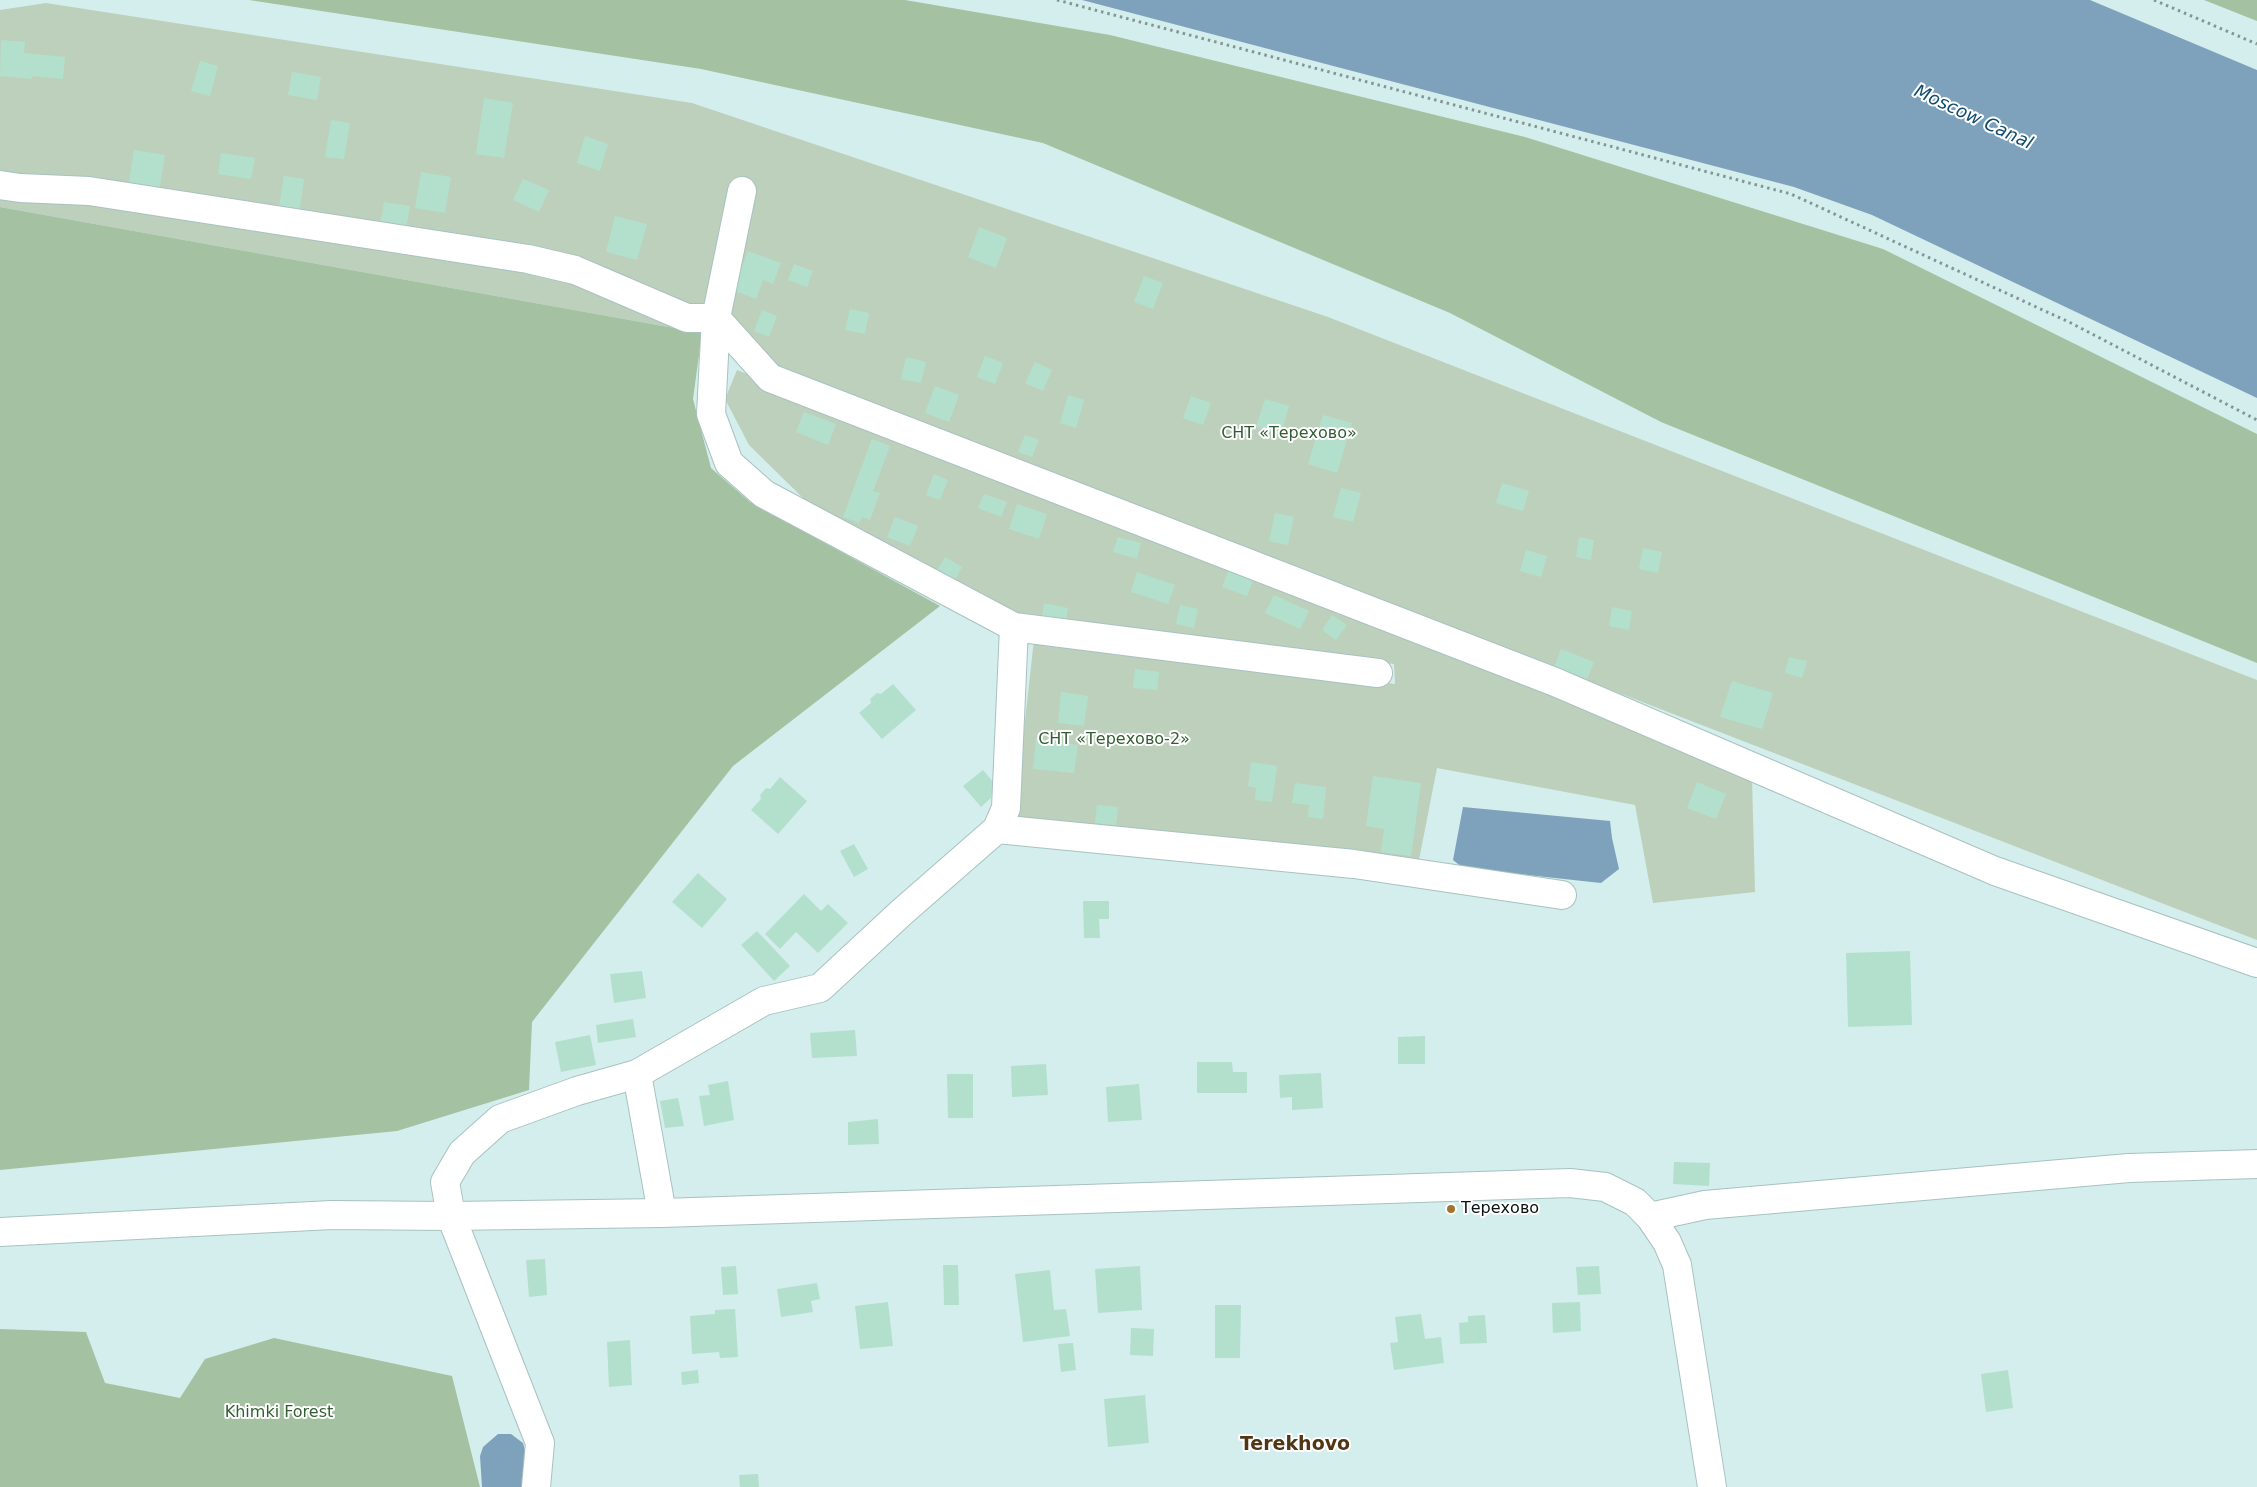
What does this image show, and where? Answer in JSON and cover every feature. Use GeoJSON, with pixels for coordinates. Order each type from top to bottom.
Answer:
{"type":"FeatureCollection","features":[{"type":"Feature","properties":{"kind":"street"},"geometry":{"type":"LineString","coordinates":[[0,184],[20,188],[89,190],[528,259],[575,270],[687,318],[716,318],[770,378],[1556,682],[1995,871],[2257,963]]}},
{"type":"Feature","properties":{"kind":"street"},"geometry":{"type":"LineString","coordinates":[[742,192],[716,318],[711,414],[728,463],[764,494],[1014,628],[1378,673]]}},
{"type":"Feature","properties":{"kind":"street"},"geometry":{"type":"LineString","coordinates":[[536,1487],[540,1443],[451,1216],[446,1182],[462,1154],[500,1119],[577,1091],[636,1074],[764,1002],[820,988],[902,912],[997,829],[1006,808],[1014,628]]}},
{"type":"Feature","properties":{"kind":"street"},"geometry":{"type":"LineString","coordinates":[[997,829],[1354,864],[1562,895]]}},
{"type":"Feature","properties":{"kind":"street"},"geometry":{"type":"LineString","coordinates":[[636,1074],[662,1213]]}},
{"type":"Feature","properties":{"kind":"street"},"geometry":{"type":"LineString","coordinates":[[1650,1216],[1705,1205],[2100,1171],[2257,1164]]}},
{"type":"Feature","properties":{"kind":"street"},"geometry":{"type":"LineString","coordinates":[[0,1232],[332,1215],[451,1216],[662,1213],[1570,1183],[1605,1187],[1635,1202],[1650,1216],[1667,1242],[1677,1265],[1712,1487]]}},
{"type":"Feature","properties":{"kind":"path"},"geometry":{"type":"LineString","coordinates":[[1057,0],[1791,194],[2071,323],[2257,420]]}},
{"type":"Feature","properties":{"kind":"path"},"geometry":{"type":"LineString","coordinates":[[2154,0],[2257,44]]}},
{"type":"Feature","properties":{"kind":"green space"},"geometry":{"type":"Polygon","coordinates":[[[249,0],[905,0],[1110,35],[1525,137],[1883,249],[2257,434],[2257,663],[1661,422],[1450,313],[1043,143],[701,69],[249,0]]]}},
{"type":"Feature","properties":{"kind":"green space"},"geometry":{"type":"Polygon","coordinates":[[[2204,0],[2257,0],[2257,21],[2204,0]]]}},
{"type":"Feature","properties":{"kind":"green space","name":"СНТ «Терехово»"},"geometry":{"type":"Polygon","coordinates":[[[46,3],[692,103],[1328,317],[2257,680],[2257,940],[782,369],[702,333],[0,207],[0,10],[46,3]]]}},
{"type":"Feature","properties":{"kind":"green space"},"geometry":{"type":"Polygon","coordinates":[[[0,207],[702,333],[693,399],[711,468],[750,502],[940,606],[733,766],[532,1022],[529,1090],[397,1131],[0,1170],[0,207]]]}},
{"type":"Feature","properties":{"kind":"green space","name":"СНТ «Терехово-2»"},"geometry":{"type":"Polygon","coordinates":[[[737,370],[1626,724],[1752,778],[1755,892],[1653,903],[1635,805],[1437,768],[1419,860],[1014,821],[1034,639],[1395,684],[1394,664],[1067,627],[1002,613],[805,500],[749,445],[725,399],[737,370]]]}},
{"type":"Feature","properties":{"kind":"green space","name":"Khimki Forest"},"geometry":{"type":"Polygon","coordinates":[[[0,1329],[86,1332],[105,1383],[180,1398],[205,1359],[274,1338],[452,1376],[480,1487],[0,1487],[0,1329]]]}},
{"type":"Feature","properties":{"kind":"water","name":"Moscow Canal"},"geometry":{"type":"Polygon","coordinates":[[[1082,0],[2090,0],[2257,70],[2257,398],[1872,215],[1794,187],[1082,0]]]}},
{"type":"Feature","properties":{"kind":"water"},"geometry":{"type":"Polygon","coordinates":[[[1463,807],[1610,821],[1619,869],[1601,883],[1463,868],[1453,860],[1463,807]]]}},
{"type":"Feature","properties":{"kind":"water"},"geometry":{"type":"Polygon","coordinates":[[[498,1434],[511,1434],[523,1443],[527,1458],[525,1487],[482,1487],[480,1456],[483,1447],[498,1434]]]}},
{"type":"Feature","properties":{"kind":"building"},"geometry":{"type":"Polygon","coordinates":[[[1,40],[25,42],[24,53],[65,57],[63,79],[32,76],[32,79],[0,76],[1,40]]]}},
{"type":"Feature","properties":{"kind":"building"},"geometry":{"type":"Polygon","coordinates":[[[200,61],[218,66],[210,96],[191,91],[200,61]]]}},
{"type":"Feature","properties":{"kind":"building"},"geometry":{"type":"Polygon","coordinates":[[[292,72],[321,77],[317,100],[288,95],[292,72]]]}},
{"type":"Feature","properties":{"kind":"building"},"geometry":{"type":"Polygon","coordinates":[[[484,98],[513,103],[504,158],[476,154],[484,98]]]}},
{"type":"Feature","properties":{"kind":"building"},"geometry":{"type":"Polygon","coordinates":[[[331,120],[350,123],[344,159],[325,157],[331,120]]]}},
{"type":"Feature","properties":{"kind":"building"},"geometry":{"type":"Polygon","coordinates":[[[585,136],[608,144],[600,171],[577,163],[585,136]]]}},
{"type":"Feature","properties":{"kind":"building"},"geometry":{"type":"Polygon","coordinates":[[[134,150],[165,155],[159,193],[128,188],[134,150]]]}},
{"type":"Feature","properties":{"kind":"building"},"geometry":{"type":"Polygon","coordinates":[[[221,153],[255,158],[251,179],[218,174],[221,153]]]}},
{"type":"Feature","properties":{"kind":"building"},"geometry":{"type":"Polygon","coordinates":[[[421,172],[451,177],[445,213],[415,208],[421,172]]]}},
{"type":"Feature","properties":{"kind":"building"},"geometry":{"type":"Polygon","coordinates":[[[284,176],[304,179],[299,215],[278,212],[284,176]]]}},
{"type":"Feature","properties":{"kind":"building"},"geometry":{"type":"Polygon","coordinates":[[[523,179],[549,190],[539,212],[513,200],[523,179]]]}},
{"type":"Feature","properties":{"kind":"building"},"geometry":{"type":"Polygon","coordinates":[[[384,202],[410,206],[406,229],[380,225],[384,202]]]}},
{"type":"Feature","properties":{"kind":"building"},"geometry":{"type":"Polygon","coordinates":[[[615,216],[647,224],[637,260],[606,252],[615,216]]]}},
{"type":"Feature","properties":{"kind":"building"},"geometry":{"type":"Polygon","coordinates":[[[979,227],[1007,238],[996,268],[968,257],[979,227]]]}},
{"type":"Feature","properties":{"kind":"building"},"geometry":{"type":"Polygon","coordinates":[[[748,251],[781,263],[773,284],[763,280],[756,299],[733,290],[748,251]]]}},
{"type":"Feature","properties":{"kind":"building"},"geometry":{"type":"Polygon","coordinates":[[[794,264],[813,271],[807,287],[788,280],[794,264]]]}},
{"type":"Feature","properties":{"kind":"building"},"geometry":{"type":"Polygon","coordinates":[[[1144,276],[1163,283],[1153,309],[1134,302],[1144,276]]]}},
{"type":"Feature","properties":{"kind":"building"},"geometry":{"type":"Polygon","coordinates":[[[850,309],[869,313],[865,334],[845,330],[850,309]]]}},
{"type":"Feature","properties":{"kind":"building"},"geometry":{"type":"Polygon","coordinates":[[[762,310],[777,316],[769,337],[754,331],[762,310]]]}},
{"type":"Feature","properties":{"kind":"building"},"geometry":{"type":"Polygon","coordinates":[[[985,356],[1003,363],[995,384],[977,377],[985,356]]]}},
{"type":"Feature","properties":{"kind":"building"},"geometry":{"type":"Polygon","coordinates":[[[906,357],[926,362],[921,383],[901,379],[906,357]]]}},
{"type":"Feature","properties":{"kind":"building"},"geometry":{"type":"Polygon","coordinates":[[[1035,362],[1052,370],[1043,391],[1025,383],[1035,362]]]}},
{"type":"Feature","properties":{"kind":"building"},"geometry":{"type":"Polygon","coordinates":[[[935,386],[959,395],[949,422],[925,413],[935,386]]]}},
{"type":"Feature","properties":{"kind":"building"},"geometry":{"type":"Polygon","coordinates":[[[1068,395],[1084,400],[1076,428],[1060,423],[1068,395]]]}},
{"type":"Feature","properties":{"kind":"building"},"geometry":{"type":"Polygon","coordinates":[[[1191,396],[1211,403],[1203,425],[1183,418],[1191,396]]]}},
{"type":"Feature","properties":{"kind":"building"},"geometry":{"type":"Polygon","coordinates":[[[1265,399],[1289,406],[1281,434],[1256,427],[1265,399]]]}},
{"type":"Feature","properties":{"kind":"building"},"geometry":{"type":"Polygon","coordinates":[[[804,412],[836,424],[828,445],[796,432],[804,412]]]}},
{"type":"Feature","properties":{"kind":"building"},"geometry":{"type":"Polygon","coordinates":[[[1323,415],[1352,423],[1337,473],[1308,464],[1323,415]]]}},
{"type":"Feature","properties":{"kind":"building"},"geometry":{"type":"Polygon","coordinates":[[[1025,435],[1039,440],[1032,457],[1018,452],[1025,435]]]}},
{"type":"Feature","properties":{"kind":"building"},"geometry":{"type":"Polygon","coordinates":[[[872,439],[890,446],[873,491],[880,493],[870,520],[862,517],[859,523],[843,517],[872,439]]]}},
{"type":"Feature","properties":{"kind":"building"},"geometry":{"type":"Polygon","coordinates":[[[934,474],[948,480],[940,500],[926,495],[934,474]]]}},
{"type":"Feature","properties":{"kind":"building"},"geometry":{"type":"Polygon","coordinates":[[[1502,483],[1529,491],[1523,511],[1496,503],[1502,483]]]}},
{"type":"Feature","properties":{"kind":"building"},"geometry":{"type":"Polygon","coordinates":[[[1341,488],[1361,493],[1353,522],[1333,517],[1341,488]]]}},
{"type":"Feature","properties":{"kind":"building"},"geometry":{"type":"Polygon","coordinates":[[[984,494],[1007,502],[1001,517],[978,508],[984,494]]]}},
{"type":"Feature","properties":{"kind":"building"},"geometry":{"type":"Polygon","coordinates":[[[1017,504],[1047,514],[1039,539],[1009,529],[1017,504]]]}},
{"type":"Feature","properties":{"kind":"building"},"geometry":{"type":"Polygon","coordinates":[[[1275,513],[1294,517],[1288,545],[1269,541],[1275,513]]]}},
{"type":"Feature","properties":{"kind":"building"},"geometry":{"type":"Polygon","coordinates":[[[895,517],[918,526],[910,546],[887,537],[895,517]]]}},
{"type":"Feature","properties":{"kind":"building"},"geometry":{"type":"Polygon","coordinates":[[[1118,537],[1141,543],[1137,559],[1113,552],[1118,537]]]}},
{"type":"Feature","properties":{"kind":"building"},"geometry":{"type":"Polygon","coordinates":[[[1579,537],[1594,540],[1591,560],[1576,557],[1579,537]]]}},
{"type":"Feature","properties":{"kind":"building"},"geometry":{"type":"Polygon","coordinates":[[[1643,548],[1662,552],[1658,573],[1639,569],[1643,548]]]}},
{"type":"Feature","properties":{"kind":"building"},"geometry":{"type":"Polygon","coordinates":[[[1526,550],[1547,556],[1541,577],[1520,571],[1526,550]]]}},
{"type":"Feature","properties":{"kind":"building"},"geometry":{"type":"Polygon","coordinates":[[[945,557],[962,567],[955,580],[937,570],[945,557]]]}},
{"type":"Feature","properties":{"kind":"building"},"geometry":{"type":"Polygon","coordinates":[[[1229,569],[1254,578],[1247,596],[1222,587],[1229,569]]]}},
{"type":"Feature","properties":{"kind":"building"},"geometry":{"type":"Polygon","coordinates":[[[1137,572],[1175,585],[1168,604],[1131,592],[1137,572]]]}},
{"type":"Feature","properties":{"kind":"building"},"geometry":{"type":"Polygon","coordinates":[[[1274,595],[1309,611],[1300,629],[1265,613],[1274,595]]]}},
{"type":"Feature","properties":{"kind":"building"},"geometry":{"type":"Polygon","coordinates":[[[1044,603],[1068,608],[1066,621],[1042,616],[1044,603]]]}},
{"type":"Feature","properties":{"kind":"building"},"geometry":{"type":"Polygon","coordinates":[[[1180,605],[1198,609],[1194,628],[1176,624],[1180,605]]]}},
{"type":"Feature","properties":{"kind":"building"},"geometry":{"type":"Polygon","coordinates":[[[1612,607],[1632,611],[1629,630],[1609,626],[1612,607]]]}},
{"type":"Feature","properties":{"kind":"building"},"geometry":{"type":"Polygon","coordinates":[[[1332,615],[1347,625],[1336,640],[1322,630],[1332,615]]]}},
{"type":"Feature","properties":{"kind":"building"},"geometry":{"type":"Polygon","coordinates":[[[1561,649],[1594,662],[1587,679],[1554,667],[1561,649]]]}},
{"type":"Feature","properties":{"kind":"building"},"geometry":{"type":"Polygon","coordinates":[[[1789,657],[1807,661],[1802,678],[1785,673],[1789,657]]]}},
{"type":"Feature","properties":{"kind":"building"},"geometry":{"type":"Polygon","coordinates":[[[1135,669],[1159,672],[1157,690],[1133,688],[1135,669]]]}},
{"type":"Feature","properties":{"kind":"building"},"geometry":{"type":"Polygon","coordinates":[[[1732,681],[1773,693],[1762,729],[1720,717],[1732,681]]]}},
{"type":"Feature","properties":{"kind":"building"},"geometry":{"type":"Polygon","coordinates":[[[893,684],[916,710],[882,739],[859,713],[871,703],[870,699],[877,693],[881,694],[893,684]]]}},
{"type":"Feature","properties":{"kind":"building"},"geometry":{"type":"Polygon","coordinates":[[[1061,692],[1088,696],[1084,726],[1058,723],[1061,692]]]}},
{"type":"Feature","properties":{"kind":"building"},"geometry":{"type":"Polygon","coordinates":[[[1036,739],[1078,745],[1074,773],[1033,769],[1036,739]]]}},
{"type":"Feature","properties":{"kind":"building"},"geometry":{"type":"Polygon","coordinates":[[[1251,762],[1277,766],[1272,802],[1255,800],[1256,788],[1248,786],[1251,762]]]}},
{"type":"Feature","properties":{"kind":"building"},"geometry":{"type":"Polygon","coordinates":[[[983,770],[994,783],[991,798],[981,807],[963,786],[983,770]]]}},
{"type":"Feature","properties":{"kind":"building"},"geometry":{"type":"Polygon","coordinates":[[[1373,776],[1421,783],[1411,856],[1381,852],[1384,829],[1366,826],[1373,776]]]}},
{"type":"Feature","properties":{"kind":"building"},"geometry":{"type":"Polygon","coordinates":[[[780,777],[807,801],[778,834],[751,810],[761,799],[760,795],[766,788],[770,789],[780,777]]]}},
{"type":"Feature","properties":{"kind":"building"},"geometry":{"type":"Polygon","coordinates":[[[1697,782],[1726,794],[1716,819],[1687,808],[1697,782]]]}},
{"type":"Feature","properties":{"kind":"building"},"geometry":{"type":"Polygon","coordinates":[[[1295,783],[1326,787],[1323,819],[1308,817],[1309,805],[1292,803],[1295,783]]]}},
{"type":"Feature","properties":{"kind":"building"},"geometry":{"type":"Polygon","coordinates":[[[1097,805],[1118,807],[1116,825],[1095,823],[1097,805]]]}},
{"type":"Feature","properties":{"kind":"building"},"geometry":{"type":"Polygon","coordinates":[[[854,844],[868,869],[854,877],[840,851],[854,844]]]}},
{"type":"Feature","properties":{"kind":"building"},"geometry":{"type":"Polygon","coordinates":[[[698,873],[727,899],[702,928],[672,902],[698,873]]]}},
{"type":"Feature","properties":{"kind":"building"},"geometry":{"type":"Polygon","coordinates":[[[804,894],[821,911],[828,904],[848,923],[818,953],[796,932],[780,949],[765,934],[804,894]]]}},
{"type":"Feature","properties":{"kind":"building"},"geometry":{"type":"Polygon","coordinates":[[[1083,901],[1109,901],[1109,919],[1099,919],[1100,938],[1084,938],[1083,901]]]}},
{"type":"Feature","properties":{"kind":"building"},"geometry":{"type":"Polygon","coordinates":[[[757,931],[790,966],[774,981],[741,945],[757,931]]]}},
{"type":"Feature","properties":{"kind":"building"},"geometry":{"type":"Polygon","coordinates":[[[1910,951],[1912,1025],[1848,1027],[1846,953],[1910,951]]]}},
{"type":"Feature","properties":{"kind":"building"},"geometry":{"type":"Polygon","coordinates":[[[642,971],[646,998],[614,1003],[610,974],[642,971]]]}},
{"type":"Feature","properties":{"kind":"building"},"geometry":{"type":"Polygon","coordinates":[[[633,1019],[636,1037],[598,1043],[596,1025],[633,1019]]]}},
{"type":"Feature","properties":{"kind":"building"},"geometry":{"type":"Polygon","coordinates":[[[855,1030],[857,1056],[812,1058],[810,1033],[855,1030]]]}},
{"type":"Feature","properties":{"kind":"building"},"geometry":{"type":"Polygon","coordinates":[[[590,1035],[596,1065],[561,1072],[555,1042],[590,1035]]]}},
{"type":"Feature","properties":{"kind":"building"},"geometry":{"type":"Polygon","coordinates":[[[1425,1036],[1425,1064],[1398,1064],[1398,1037],[1425,1036]]]}},
{"type":"Feature","properties":{"kind":"building"},"geometry":{"type":"Polygon","coordinates":[[[1197,1062],[1232,1062],[1233,1072],[1247,1072],[1247,1093],[1197,1093],[1197,1062]]]}},
{"type":"Feature","properties":{"kind":"building"},"geometry":{"type":"Polygon","coordinates":[[[1046,1064],[1048,1095],[1012,1097],[1011,1066],[1046,1064]]]}},
{"type":"Feature","properties":{"kind":"building"},"geometry":{"type":"Polygon","coordinates":[[[1321,1073],[1323,1108],[1292,1110],[1292,1097],[1280,1098],[1279,1075],[1321,1073]]]}},
{"type":"Feature","properties":{"kind":"building"},"geometry":{"type":"Polygon","coordinates":[[[947,1074],[973,1074],[973,1118],[948,1118],[947,1074]]]}},
{"type":"Feature","properties":{"kind":"building"},"geometry":{"type":"Polygon","coordinates":[[[728,1081],[734,1120],[704,1126],[699,1096],[710,1095],[708,1085],[728,1081]]]}},
{"type":"Feature","properties":{"kind":"building"},"geometry":{"type":"Polygon","coordinates":[[[1139,1084],[1142,1120],[1108,1122],[1106,1087],[1139,1084]]]}},
{"type":"Feature","properties":{"kind":"building"},"geometry":{"type":"Polygon","coordinates":[[[678,1098],[684,1126],[665,1128],[660,1101],[678,1098]]]}},
{"type":"Feature","properties":{"kind":"building"},"geometry":{"type":"Polygon","coordinates":[[[878,1119],[879,1144],[848,1145],[848,1122],[878,1119]]]}},
{"type":"Feature","properties":{"kind":"building"},"geometry":{"type":"Polygon","coordinates":[[[1674,1162],[1710,1163],[1709,1186],[1673,1184],[1674,1162]]]}},
{"type":"Feature","properties":{"kind":"building"},"geometry":{"type":"Polygon","coordinates":[[[545,1259],[547,1295],[529,1297],[526,1260],[545,1259]]]}},
{"type":"Feature","properties":{"kind":"building"},"geometry":{"type":"Polygon","coordinates":[[[943,1265],[958,1265],[959,1305],[944,1305],[943,1265]]]}},
{"type":"Feature","properties":{"kind":"building"},"geometry":{"type":"Polygon","coordinates":[[[736,1266],[738,1294],[723,1295],[721,1267],[736,1266]]]}},
{"type":"Feature","properties":{"kind":"building"},"geometry":{"type":"Polygon","coordinates":[[[1140,1266],[1142,1310],[1098,1313],[1095,1269],[1140,1266]]]}},
{"type":"Feature","properties":{"kind":"building"},"geometry":{"type":"Polygon","coordinates":[[[1599,1266],[1601,1294],[1578,1295],[1576,1267],[1599,1266]]]}},
{"type":"Feature","properties":{"kind":"building"},"geometry":{"type":"Polygon","coordinates":[[[1050,1270],[1054,1310],[1066,1309],[1070,1336],[1023,1342],[1015,1274],[1050,1270]]]}},
{"type":"Feature","properties":{"kind":"building"},"geometry":{"type":"Polygon","coordinates":[[[817,1283],[820,1299],[811,1301],[813,1312],[781,1317],[777,1289],[817,1283]]]}},
{"type":"Feature","properties":{"kind":"building"},"geometry":{"type":"Polygon","coordinates":[[[888,1302],[893,1346],[860,1349],[855,1306],[888,1302]]]}},
{"type":"Feature","properties":{"kind":"building"},"geometry":{"type":"Polygon","coordinates":[[[1580,1302],[1581,1331],[1553,1333],[1552,1303],[1580,1302]]]}},
{"type":"Feature","properties":{"kind":"building"},"geometry":{"type":"Polygon","coordinates":[[[1215,1305],[1241,1305],[1240,1358],[1215,1358],[1215,1305]]]}},
{"type":"Feature","properties":{"kind":"building"},"geometry":{"type":"Polygon","coordinates":[[[735,1309],[738,1357],[720,1358],[719,1352],[692,1354],[690,1316],[715,1314],[715,1310],[735,1309]]]}},
{"type":"Feature","properties":{"kind":"building"},"geometry":{"type":"Polygon","coordinates":[[[1421,1314],[1425,1339],[1441,1337],[1444,1363],[1394,1370],[1390,1343],[1398,1342],[1395,1317],[1421,1314]]]}},
{"type":"Feature","properties":{"kind":"building"},"geometry":{"type":"Polygon","coordinates":[[[1485,1315],[1487,1343],[1460,1344],[1459,1323],[1468,1322],[1468,1316],[1485,1315]]]}},
{"type":"Feature","properties":{"kind":"building"},"geometry":{"type":"Polygon","coordinates":[[[1131,1328],[1154,1329],[1153,1356],[1130,1355],[1131,1328]]]}},
{"type":"Feature","properties":{"kind":"building"},"geometry":{"type":"Polygon","coordinates":[[[630,1340],[632,1385],[609,1387],[607,1342],[630,1340]]]}},
{"type":"Feature","properties":{"kind":"building"},"geometry":{"type":"Polygon","coordinates":[[[1073,1343],[1076,1370],[1061,1372],[1058,1344],[1073,1343]]]}},
{"type":"Feature","properties":{"kind":"building"},"geometry":{"type":"Polygon","coordinates":[[[698,1370],[699,1383],[682,1385],[681,1372],[698,1370]]]}},
{"type":"Feature","properties":{"kind":"building"},"geometry":{"type":"Polygon","coordinates":[[[2008,1370],[2013,1408],[1986,1412],[1981,1374],[2008,1370]]]}},
{"type":"Feature","properties":{"kind":"building"},"geometry":{"type":"Polygon","coordinates":[[[1145,1395],[1149,1443],[1108,1447],[1104,1399],[1145,1395]]]}},
{"type":"Feature","properties":{"kind":"building"},"geometry":{"type":"Polygon","coordinates":[[[758,1474],[759,1487],[740,1487],[739,1475],[758,1474]]]}},
{"type":"Feature","properties":{"kind":"place","name":"Терехово"},"geometry":{"type":"Point","coordinates":[1451,1209]}},
{"type":"Feature","properties":{"kind":"district","name":"Terekhovo"},"geometry":{"type":"Point","coordinates":[1295,1445]}}]}
